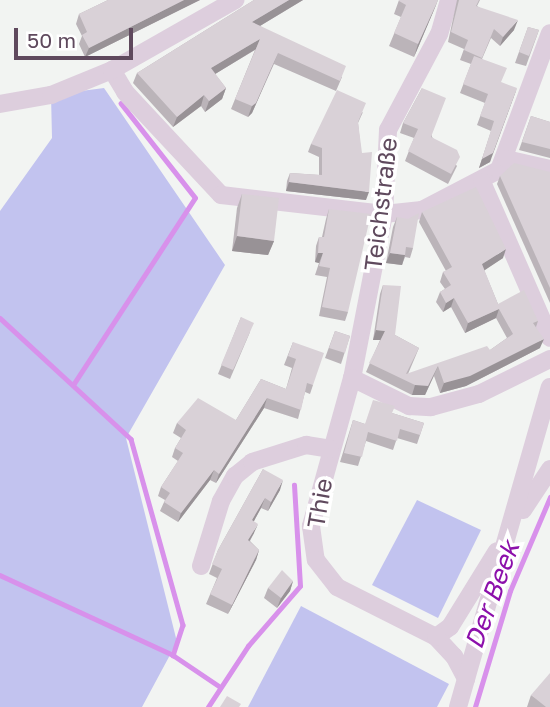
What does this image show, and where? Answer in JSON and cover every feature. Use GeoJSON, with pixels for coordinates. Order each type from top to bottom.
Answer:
{"type":"FeatureCollection","features":[{"type":"Feature","properties":{"kind":"street"},"geometry":{"type":"LineString","coordinates":[[0,104],[51,95],[112,70],[235,0]]}},
{"type":"Feature","properties":{"kind":"street","name":"Teichstraße"},"geometry":{"type":"LineString","coordinates":[[352,378],[384,214],[387,130],[439,34],[449,0]]}},
{"type":"Feature","properties":{"kind":"street"},"geometry":{"type":"LineString","coordinates":[[112,70],[125,92],[221,195],[384,214],[422,210],[482,182],[506,159],[550,33]]}},
{"type":"Feature","properties":{"kind":"street"},"geometry":{"type":"LineString","coordinates":[[506,159],[550,169]]}},
{"type":"Feature","properties":{"kind":"street"},"geometry":{"type":"LineString","coordinates":[[482,182],[550,338]]}},
{"type":"Feature","properties":{"kind":"street"},"geometry":{"type":"LineString","coordinates":[[352,378],[409,406],[431,407],[479,394],[550,359]]}},
{"type":"Feature","properties":{"kind":"street","name":"Thie"},"geometry":{"type":"LineString","coordinates":[[352,378],[330,449],[311,526],[316,560],[337,587],[436,637],[454,656],[466,679]]}},
{"type":"Feature","properties":{"kind":"street"},"geometry":{"type":"LineString","coordinates":[[458,707],[550,387]]}},
{"type":"Feature","properties":{"kind":"street"},"geometry":{"type":"LineString","coordinates":[[201,566],[221,501],[235,476],[252,462],[306,445],[330,449]]}},
{"type":"Feature","properties":{"kind":"street"},"geometry":{"type":"LineString","coordinates":[[436,637],[450,627],[550,469]]}},
{"type":"Feature","properties":{"kind":"shaded area"},"geometry":{"type":"Polygon","coordinates":[[[104,88],[225,265],[126,438],[177,642],[142,707],[0,707],[0,211],[52,138],[51,95],[104,88]]]}},
{"type":"Feature","properties":{"kind":"shaded area"},"geometry":{"type":"Polygon","coordinates":[[[417,500],[481,530],[438,618],[372,585],[417,500]]]}},
{"type":"Feature","properties":{"kind":"shaded area"},"geometry":{"type":"Polygon","coordinates":[[[301,606],[449,684],[437,707],[248,707],[301,606]]]}},
{"type":"Feature","properties":{"kind":"building"},"geometry":{"type":"Polygon","coordinates":[[[108,0],[184,0],[89,48],[82,35],[87,32],[79,14],[108,0]]]}},
{"type":"Feature","properties":{"kind":"building"},"geometry":{"type":"Polygon","coordinates":[[[254,0],[289,0],[252,22],[346,66],[340,81],[278,53],[256,103],[252,106],[235,99],[260,39],[211,68],[226,88],[209,101],[204,95],[177,117],[137,73],[254,0]]]}},
{"type":"Feature","properties":{"kind":"building"},"geometry":{"type":"Polygon","coordinates":[[[399,0],[438,0],[418,44],[394,33],[406,5],[399,0]]]}},
{"type":"Feature","properties":{"kind":"building"},"geometry":{"type":"Polygon","coordinates":[[[459,0],[479,0],[476,6],[518,20],[503,37],[494,29],[482,58],[464,50],[468,40],[451,32],[459,0]]]}},
{"type":"Feature","properties":{"kind":"building"},"geometry":{"type":"Polygon","coordinates":[[[528,27],[539,30],[529,56],[519,52],[528,27]]]}},
{"type":"Feature","properties":{"kind":"building"},"geometry":{"type":"Polygon","coordinates":[[[474,56],[507,68],[501,82],[517,88],[493,153],[482,159],[494,121],[480,116],[488,94],[463,84],[474,56]]]}},
{"type":"Feature","properties":{"kind":"building"},"geometry":{"type":"Polygon","coordinates":[[[422,88],[446,98],[431,137],[457,150],[460,157],[451,174],[408,151],[418,129],[403,123],[422,88]]]}},
{"type":"Feature","properties":{"kind":"building"},"geometry":{"type":"Polygon","coordinates":[[[337,90],[366,103],[358,122],[362,153],[372,152],[369,192],[289,182],[290,173],[322,175],[322,148],[311,144],[337,90]]]}},
{"type":"Feature","properties":{"kind":"building"},"geometry":{"type":"Polygon","coordinates":[[[531,116],[550,122],[550,149],[522,142],[531,116]]]}},
{"type":"Feature","properties":{"kind":"building"},"geometry":{"type":"Polygon","coordinates":[[[514,163],[550,172],[550,288],[500,176],[514,163]]]}},
{"type":"Feature","properties":{"kind":"building"},"geometry":{"type":"Polygon","coordinates":[[[476,187],[506,249],[482,264],[498,304],[524,290],[538,321],[533,323],[544,339],[470,376],[444,383],[438,366],[428,386],[415,385],[369,363],[385,331],[376,330],[383,285],[401,286],[395,335],[419,348],[406,374],[487,346],[490,350],[513,334],[499,309],[468,323],[454,298],[446,303],[440,292],[451,285],[443,272],[452,267],[422,212],[476,187]]]}},
{"type":"Feature","properties":{"kind":"building"},"geometry":{"type":"Polygon","coordinates":[[[242,194],[279,198],[274,241],[237,236],[242,194]]]}},
{"type":"Feature","properties":{"kind":"building"},"geometry":{"type":"Polygon","coordinates":[[[329,209],[371,214],[348,312],[322,307],[330,268],[319,266],[323,253],[318,253],[319,237],[324,237],[329,209]]]}},
{"type":"Feature","properties":{"kind":"building"},"geometry":{"type":"Polygon","coordinates":[[[419,213],[413,248],[406,247],[405,255],[390,253],[397,217],[408,219],[419,213]]]}},
{"type":"Feature","properties":{"kind":"building"},"geometry":{"type":"Polygon","coordinates":[[[241,317],[254,323],[233,370],[221,365],[241,317]]]}},
{"type":"Feature","properties":{"kind":"building"},"geometry":{"type":"Polygon","coordinates":[[[335,331],[350,336],[345,353],[329,348],[335,331]]]}},
{"type":"Feature","properties":{"kind":"building"},"geometry":{"type":"Polygon","coordinates":[[[293,342],[324,353],[313,385],[307,383],[301,410],[267,398],[219,474],[214,470],[181,513],[164,502],[170,493],[161,487],[183,453],[175,448],[186,430],[177,423],[198,398],[236,420],[261,379],[286,389],[296,359],[288,356],[293,342]]]}},
{"type":"Feature","properties":{"kind":"building"},"geometry":{"type":"Polygon","coordinates":[[[373,400],[395,406],[392,413],[424,423],[420,435],[400,429],[397,441],[368,432],[362,457],[344,453],[353,420],[365,424],[373,400]]]}},
{"type":"Feature","properties":{"kind":"building"},"geometry":{"type":"Polygon","coordinates":[[[263,469],[283,480],[271,502],[265,498],[252,520],[258,524],[248,540],[259,550],[232,605],[210,594],[222,569],[212,564],[263,469]]]}},
{"type":"Feature","properties":{"kind":"building"},"geometry":{"type":"Polygon","coordinates":[[[282,570],[293,581],[281,598],[268,588],[282,570]]]}},
{"type":"Feature","properties":{"kind":"building"},"geometry":{"type":"Polygon","coordinates":[[[550,673],[550,707],[546,707],[531,695],[550,673]]]}},
{"type":"Feature","properties":{"kind":"building"},"geometry":{"type":"Polygon","coordinates":[[[227,696],[241,704],[239,707],[220,707],[227,696]]]}},
{"type":"Feature","properties":{"kind":"waterway"},"geometry":{"type":"LineString","coordinates":[[73,385],[195,198],[121,104]]}},
{"type":"Feature","properties":{"kind":"waterway"},"geometry":{"type":"LineString","coordinates":[[0,318],[131,439],[183,625],[173,655]]}},
{"type":"Feature","properties":{"kind":"waterway"},"geometry":{"type":"LineString","coordinates":[[208,707],[248,646],[300,586],[294,485]]}},
{"type":"Feature","properties":{"kind":"waterway","name":"Der Beek"},"geometry":{"type":"LineString","coordinates":[[475,707],[510,591],[550,497]]}},
{"type":"Feature","properties":{"kind":"waterway"},"geometry":{"type":"LineString","coordinates":[[0,575],[173,655],[219,686]]}}]}
